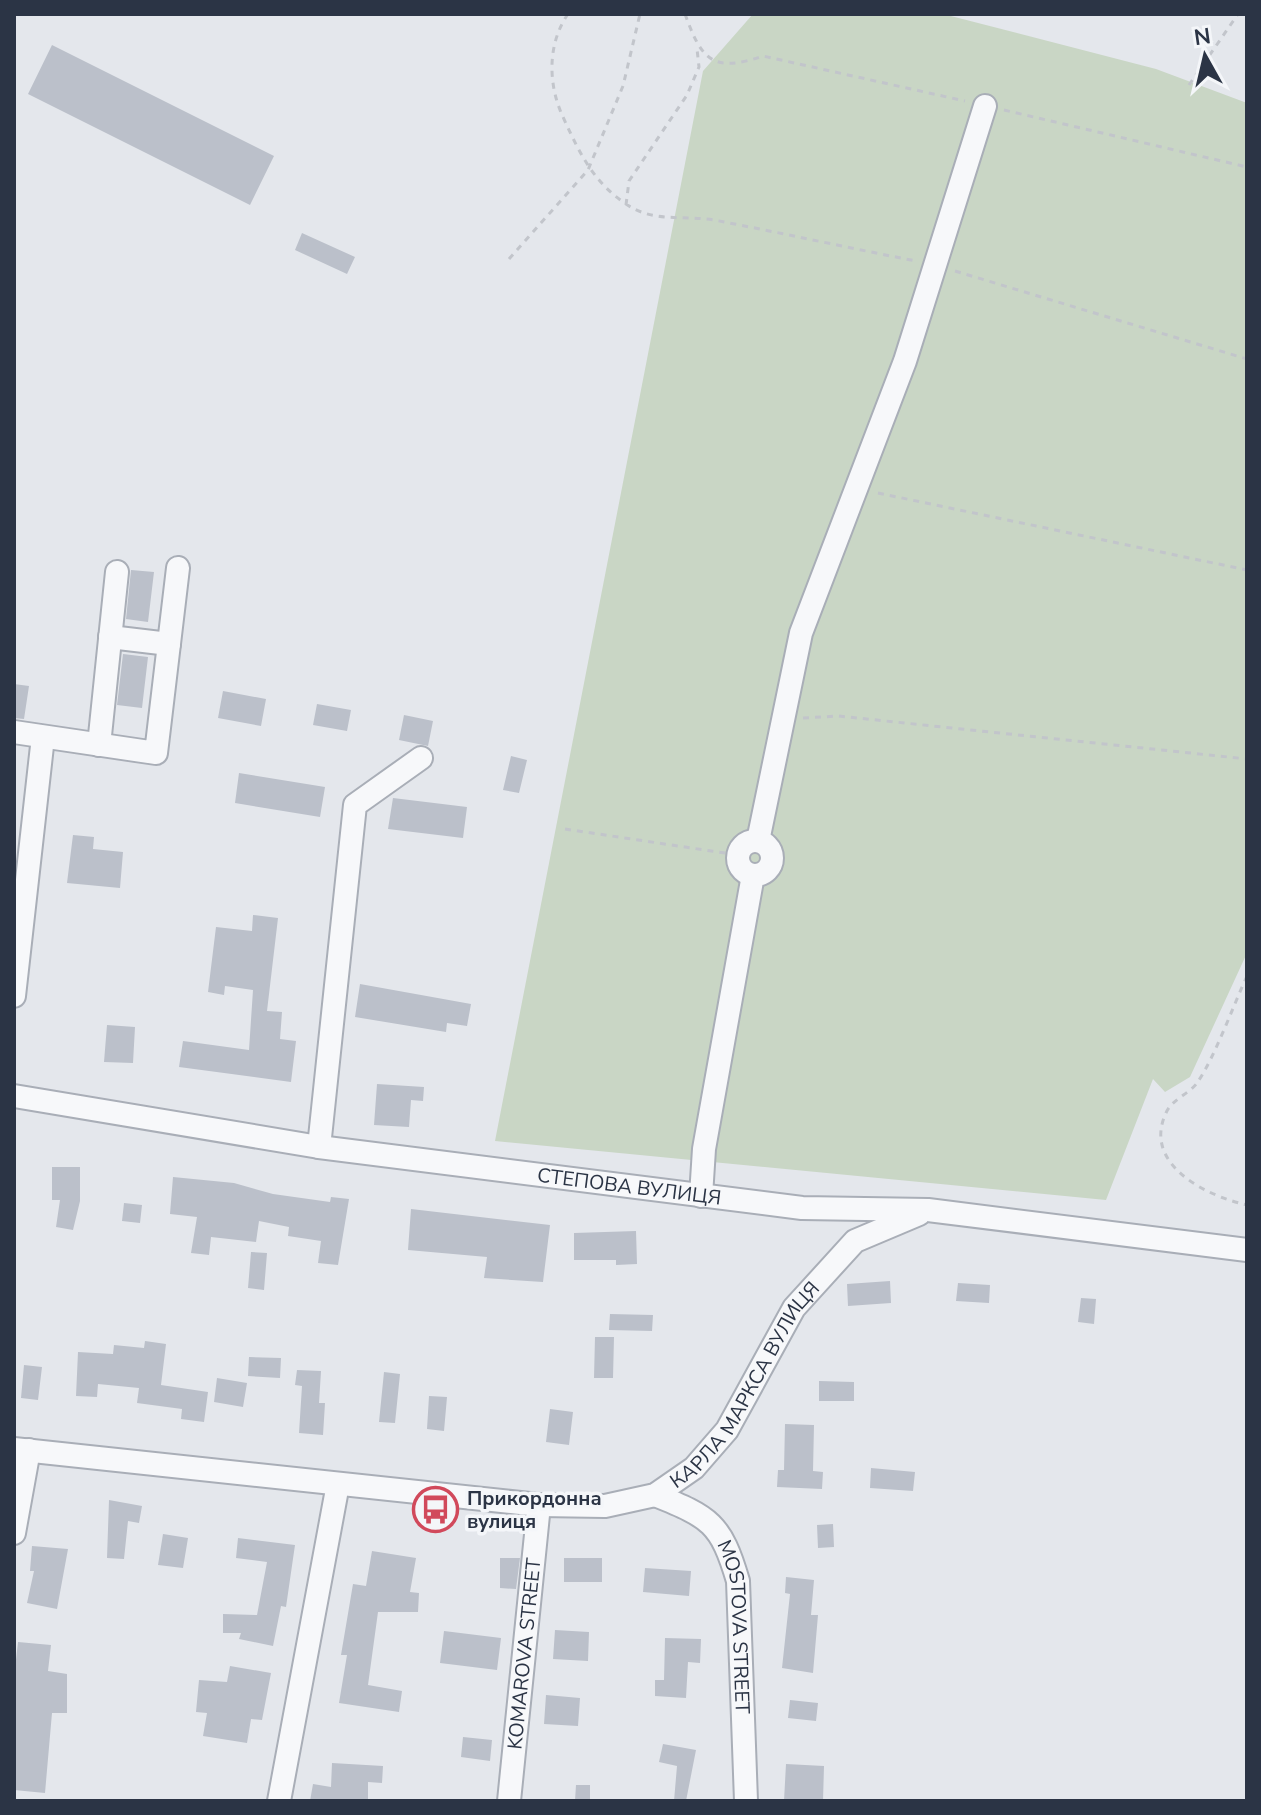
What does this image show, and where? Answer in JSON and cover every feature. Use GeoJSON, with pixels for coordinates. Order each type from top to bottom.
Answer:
{"type":"FeatureCollection","features":[{"type":"Feature","properties":{"kind":"street"},"geometry":{"type":"LineString","coordinates":[[758,841],[801,633],[905,361],[985,106]]}},
{"type":"Feature","properties":{"kind":"street"},"geometry":{"type":"LineString","coordinates":[[14,732],[156,753],[178,568]]}},
{"type":"Feature","properties":{"kind":"street"},"geometry":{"type":"LineString","coordinates":[[99,745],[117,572]]}},
{"type":"Feature","properties":{"kind":"street"},"geometry":{"type":"LineString","coordinates":[[110,637],[169,644]]}},
{"type":"Feature","properties":{"kind":"street"},"geometry":{"type":"LineString","coordinates":[[14,996],[43,737]]}},
{"type":"Feature","properties":{"kind":"street"},"geometry":{"type":"LineString","coordinates":[[319,1147],[355,805],[421,758]]}},
{"type":"Feature","properties":{"kind":"street"},"geometry":{"type":"LineString","coordinates":[[758,841],[769,847],[773,860],[766,872],[753,875],[741,869],[738,855],[745,844],[758,841]]}},
{"type":"Feature","properties":{"kind":"street"},"geometry":{"type":"LineString","coordinates":[[701,1196],[704,1149],[753,875]]}},
{"type":"Feature","properties":{"kind":"street","name":"СТЕПОВА ВУЛИЦЯ"},"geometry":{"type":"LineString","coordinates":[[14,1096],[319,1147],[701,1196],[802,1208],[928,1210],[1247,1250]]}},
{"type":"Feature","properties":{"kind":"street","name":"КАРЛА МАРКСА ВУЛИЦЯ"},"geometry":{"type":"LineString","coordinates":[[22,1449],[539,1505],[605,1506],[655,1495],[694,1468],[727,1430],[794,1308],[855,1241],[928,1210]]}},
{"type":"Feature","properties":{"kind":"street"},"geometry":{"type":"LineString","coordinates":[[14,1533],[22,1449]]}},
{"type":"Feature","properties":{"kind":"street"},"geometry":{"type":"LineString","coordinates":[[279,1801],[338,1484]]}},
{"type":"Feature","properties":{"kind":"street","name":"MOSTOVA STREET"},"geometry":{"type":"LineString","coordinates":[[655,1495],[713,1524],[729,1551],[738,1581],[746,1801]]}},
{"type":"Feature","properties":{"kind":"street","name":"KOMAROVA STREET"},"geometry":{"type":"LineString","coordinates":[[509,1801],[539,1505]]}},
{"type":"Feature","properties":{"kind":"path"},"geometry":{"type":"LineString","coordinates":[[568,14],[561,24],[552,59],[553,96],[588,170],[626,205],[653,217],[709,219],[937,265],[1247,359]]}},
{"type":"Feature","properties":{"kind":"path"},"geometry":{"type":"LineString","coordinates":[[509,259],[588,170],[623,86],[640,14]]}},
{"type":"Feature","properties":{"kind":"path"},"geometry":{"type":"LineString","coordinates":[[626,205],[629,181],[687,95],[699,67],[697,48],[685,14]]}},
{"type":"Feature","properties":{"kind":"path"},"geometry":{"type":"LineString","coordinates":[[1189,85],[1238,14]]}},
{"type":"Feature","properties":{"kind":"path"},"geometry":{"type":"LineString","coordinates":[[697,48],[719,65],[739,64],[763,56]]}},
{"type":"Feature","properties":{"kind":"path"},"geometry":{"type":"LineString","coordinates":[[855,488],[1247,570]]}},
{"type":"Feature","properties":{"kind":"path"},"geometry":{"type":"LineString","coordinates":[[783,719],[838,716],[1247,759]]}},
{"type":"Feature","properties":{"kind":"path"},"geometry":{"type":"LineString","coordinates":[[565,829],[738,855]]}},
{"type":"Feature","properties":{"kind":"path"},"geometry":{"type":"LineString","coordinates":[[1247,976],[1197,1083],[1166,1111],[1160,1141],[1175,1171],[1224,1200],[1247,1205]]}},
{"type":"Feature","properties":{"kind":"green space"},"geometry":{"type":"Polygon","coordinates":[[[753,14],[943,14],[1156,69],[1247,103],[1247,953],[1190,1077],[1165,1092],[1153,1079],[1106,1200],[495,1141],[703,71],[753,14]]]}},
{"type":"Feature","properties":{"kind":"building"},"geometry":{"type":"Polygon","coordinates":[[[52,45],[274,156],[250,205],[28,94],[52,45]]]}},
{"type":"Feature","properties":{"kind":"building"},"geometry":{"type":"Polygon","coordinates":[[[302,233],[355,257],[347,274],[295,250],[302,233]]]}},
{"type":"Feature","properties":{"kind":"building"},"geometry":{"type":"Polygon","coordinates":[[[131,570],[154,572],[148,622],[126,619],[131,570]]]}},
{"type":"Feature","properties":{"kind":"building"},"geometry":{"type":"Polygon","coordinates":[[[123,654],[148,657],[142,708],[117,705],[123,654]]]}},
{"type":"Feature","properties":{"kind":"building"},"geometry":{"type":"Polygon","coordinates":[[[14,684],[29,686],[24,719],[14,718],[14,684]]]}},
{"type":"Feature","properties":{"kind":"building"},"geometry":{"type":"Polygon","coordinates":[[[223,691],[266,699],[261,726],[218,718],[223,691]]]}},
{"type":"Feature","properties":{"kind":"building"},"geometry":{"type":"Polygon","coordinates":[[[317,704],[351,710],[347,731],[313,725],[317,704]]]}},
{"type":"Feature","properties":{"kind":"building"},"geometry":{"type":"Polygon","coordinates":[[[404,715],[433,721],[428,746],[399,740],[404,715]]]}},
{"type":"Feature","properties":{"kind":"building"},"geometry":{"type":"Polygon","coordinates":[[[511,756],[527,760],[519,793],[503,790],[511,756]]]}},
{"type":"Feature","properties":{"kind":"building"},"geometry":{"type":"Polygon","coordinates":[[[239,773],[325,787],[320,817],[235,803],[239,773]]]}},
{"type":"Feature","properties":{"kind":"building"},"geometry":{"type":"Polygon","coordinates":[[[393,798],[467,807],[463,838],[388,829],[393,798]]]}},
{"type":"Feature","properties":{"kind":"building"},"geometry":{"type":"Polygon","coordinates":[[[73,835],[94,837],[93,849],[123,852],[120,888],[67,883],[73,835]]]}},
{"type":"Feature","properties":{"kind":"building"},"geometry":{"type":"Polygon","coordinates":[[[253,915],[278,918],[267,1011],[282,1012],[280,1039],[296,1041],[291,1082],[179,1067],[183,1041],[249,1050],[253,990],[225,986],[224,995],[208,992],[216,927],[252,931],[253,915]]]}},
{"type":"Feature","properties":{"kind":"building"},"geometry":{"type":"Polygon","coordinates":[[[360,984],[471,1004],[467,1026],[447,1023],[446,1032],[355,1017],[360,984]]]}},
{"type":"Feature","properties":{"kind":"building"},"geometry":{"type":"Polygon","coordinates":[[[107,1025],[135,1027],[133,1063],[104,1062],[107,1025]]]}},
{"type":"Feature","properties":{"kind":"building"},"geometry":{"type":"Polygon","coordinates":[[[377,1084],[424,1087],[423,1101],[411,1100],[409,1127],[374,1125],[377,1084]]]}},
{"type":"Feature","properties":{"kind":"building"},"geometry":{"type":"Polygon","coordinates":[[[52,1167],[80,1167],[80,1201],[73,1230],[56,1227],[60,1200],[52,1200],[52,1167]]]}},
{"type":"Feature","properties":{"kind":"building"},"geometry":{"type":"Polygon","coordinates":[[[173,1177],[234,1183],[273,1194],[330,1202],[331,1197],[349,1199],[338,1265],[318,1263],[321,1241],[288,1236],[289,1227],[259,1221],[256,1242],[211,1237],[209,1255],[191,1253],[197,1217],[170,1214],[173,1177]]]}},
{"type":"Feature","properties":{"kind":"building"},"geometry":{"type":"Polygon","coordinates":[[[124,1203],[142,1205],[140,1223],[122,1221],[124,1203]]]}},
{"type":"Feature","properties":{"kind":"building"},"geometry":{"type":"Polygon","coordinates":[[[411,1209],[550,1225],[543,1282],[484,1278],[487,1257],[408,1250],[411,1209]]]}},
{"type":"Feature","properties":{"kind":"building"},"geometry":{"type":"Polygon","coordinates":[[[636,1231],[637,1264],[616,1265],[616,1260],[574,1260],[574,1233],[636,1231]]]}},
{"type":"Feature","properties":{"kind":"building"},"geometry":{"type":"Polygon","coordinates":[[[251,1252],[267,1253],[264,1290],[248,1288],[251,1252]]]}},
{"type":"Feature","properties":{"kind":"building"},"geometry":{"type":"Polygon","coordinates":[[[890,1281],[891,1303],[848,1306],[847,1284],[890,1281]]]}},
{"type":"Feature","properties":{"kind":"building"},"geometry":{"type":"Polygon","coordinates":[[[958,1283],[990,1285],[989,1303],[956,1301],[958,1283]]]}},
{"type":"Feature","properties":{"kind":"building"},"geometry":{"type":"Polygon","coordinates":[[[1081,1298],[1096,1299],[1094,1324],[1078,1322],[1081,1298]]]}},
{"type":"Feature","properties":{"kind":"building"},"geometry":{"type":"Polygon","coordinates":[[[610,1314],[653,1315],[652,1331],[609,1330],[610,1314]]]}},
{"type":"Feature","properties":{"kind":"building"},"geometry":{"type":"Polygon","coordinates":[[[595,1337],[614,1337],[613,1378],[594,1378],[595,1337]]]}},
{"type":"Feature","properties":{"kind":"building"},"geometry":{"type":"Polygon","coordinates":[[[145,1341],[166,1344],[161,1385],[208,1392],[204,1422],[181,1419],[182,1409],[137,1403],[139,1388],[98,1384],[97,1397],[76,1396],[78,1352],[113,1354],[114,1345],[144,1348],[145,1341]]]}},
{"type":"Feature","properties":{"kind":"building"},"geometry":{"type":"Polygon","coordinates":[[[249,1357],[281,1358],[280,1378],[248,1376],[249,1357]]]}},
{"type":"Feature","properties":{"kind":"building"},"geometry":{"type":"Polygon","coordinates":[[[24,1365],[42,1367],[38,1400],[21,1398],[24,1365]]]}},
{"type":"Feature","properties":{"kind":"building"},"geometry":{"type":"Polygon","coordinates":[[[297,1370],[321,1371],[319,1403],[325,1403],[323,1435],[299,1433],[302,1386],[295,1385],[297,1370]]]}},
{"type":"Feature","properties":{"kind":"building"},"geometry":{"type":"Polygon","coordinates":[[[384,1372],[400,1374],[395,1423],[379,1422],[384,1372]]]}},
{"type":"Feature","properties":{"kind":"building"},"geometry":{"type":"Polygon","coordinates":[[[217,1378],[247,1383],[243,1407],[214,1402],[217,1378]]]}},
{"type":"Feature","properties":{"kind":"building"},"geometry":{"type":"Polygon","coordinates":[[[819,1381],[854,1382],[854,1401],[819,1401],[819,1381]]]}},
{"type":"Feature","properties":{"kind":"building"},"geometry":{"type":"Polygon","coordinates":[[[429,1396],[447,1397],[444,1431],[427,1429],[429,1396]]]}},
{"type":"Feature","properties":{"kind":"building"},"geometry":{"type":"Polygon","coordinates":[[[550,1409],[573,1412],[569,1445],[546,1442],[550,1409]]]}},
{"type":"Feature","properties":{"kind":"building"},"geometry":{"type":"Polygon","coordinates":[[[785,1424],[814,1425],[813,1471],[823,1472],[822,1489],[777,1487],[778,1470],[784,1470],[785,1424]]]}},
{"type":"Feature","properties":{"kind":"building"},"geometry":{"type":"Polygon","coordinates":[[[871,1468],[915,1472],[913,1491],[870,1488],[871,1468]]]}},
{"type":"Feature","properties":{"kind":"building"},"geometry":{"type":"Polygon","coordinates":[[[109,1500],[142,1506],[139,1523],[128,1521],[124,1559],[107,1558],[109,1500]]]}},
{"type":"Feature","properties":{"kind":"building"},"geometry":{"type":"Polygon","coordinates":[[[833,1524],[834,1547],[818,1548],[817,1525],[833,1524]]]}},
{"type":"Feature","properties":{"kind":"building"},"geometry":{"type":"Polygon","coordinates":[[[163,1534],[188,1538],[183,1568],[158,1565],[163,1534]]]}},
{"type":"Feature","properties":{"kind":"building"},"geometry":{"type":"Polygon","coordinates":[[[238,1538],[295,1545],[286,1607],[281,1606],[273,1646],[239,1639],[241,1633],[223,1633],[223,1614],[257,1615],[267,1562],[236,1558],[238,1538]]]}},
{"type":"Feature","properties":{"kind":"building"},"geometry":{"type":"Polygon","coordinates":[[[32,1546],[68,1549],[57,1609],[27,1603],[34,1571],[30,1571],[32,1546]]]}},
{"type":"Feature","properties":{"kind":"building"},"geometry":{"type":"Polygon","coordinates":[[[372,1551],[416,1558],[410,1592],[419,1593],[418,1612],[378,1612],[368,1685],[402,1691],[399,1712],[339,1703],[347,1655],[341,1655],[353,1584],[366,1586],[372,1551]]]}},
{"type":"Feature","properties":{"kind":"building"},"geometry":{"type":"Polygon","coordinates":[[[500,1558],[520,1558],[516,1589],[500,1588],[500,1558]]]}},
{"type":"Feature","properties":{"kind":"building"},"geometry":{"type":"Polygon","coordinates":[[[564,1558],[602,1558],[602,1582],[564,1582],[564,1558]]]}},
{"type":"Feature","properties":{"kind":"building"},"geometry":{"type":"Polygon","coordinates":[[[645,1568],[691,1571],[689,1596],[643,1592],[645,1568]]]}},
{"type":"Feature","properties":{"kind":"building"},"geometry":{"type":"Polygon","coordinates":[[[786,1577],[814,1580],[811,1615],[818,1615],[813,1673],[782,1668],[790,1594],[785,1593],[786,1577]]]}},
{"type":"Feature","properties":{"kind":"building"},"geometry":{"type":"Polygon","coordinates":[[[555,1630],[589,1632],[588,1661],[553,1659],[555,1630]]]}},
{"type":"Feature","properties":{"kind":"building"},"geometry":{"type":"Polygon","coordinates":[[[444,1631],[501,1638],[497,1670],[440,1663],[444,1631]]]}},
{"type":"Feature","properties":{"kind":"building"},"geometry":{"type":"Polygon","coordinates":[[[665,1638],[701,1639],[700,1663],[688,1662],[686,1698],[655,1696],[655,1680],[664,1680],[665,1638]]]}},
{"type":"Feature","properties":{"kind":"building"},"geometry":{"type":"Polygon","coordinates":[[[18,1642],[51,1645],[48,1671],[67,1674],[67,1713],[52,1713],[45,1793],[14,1790],[14,1677],[18,1642]]]}},
{"type":"Feature","properties":{"kind":"building"},"geometry":{"type":"Polygon","coordinates":[[[230,1666],[271,1673],[262,1720],[251,1719],[247,1743],[203,1736],[207,1713],[196,1712],[199,1680],[227,1682],[230,1666]]]}},
{"type":"Feature","properties":{"kind":"building"},"geometry":{"type":"Polygon","coordinates":[[[546,1695],[580,1698],[578,1726],[544,1724],[546,1695]]]}},
{"type":"Feature","properties":{"kind":"building"},"geometry":{"type":"Polygon","coordinates":[[[790,1700],[818,1703],[816,1721],[788,1718],[790,1700]]]}},
{"type":"Feature","properties":{"kind":"building"},"geometry":{"type":"Polygon","coordinates":[[[463,1737],[492,1740],[490,1761],[461,1757],[463,1737]]]}},
{"type":"Feature","properties":{"kind":"building"},"geometry":{"type":"Polygon","coordinates":[[[663,1744],[696,1750],[686,1801],[674,1801],[677,1766],[659,1762],[663,1744]]]}},
{"type":"Feature","properties":{"kind":"building"},"geometry":{"type":"Polygon","coordinates":[[[332,1763],[383,1766],[382,1783],[368,1782],[368,1801],[310,1801],[313,1784],[331,1787],[332,1763]]]}},
{"type":"Feature","properties":{"kind":"building"},"geometry":{"type":"Polygon","coordinates":[[[786,1764],[824,1766],[823,1801],[784,1801],[786,1764]]]}},
{"type":"Feature","properties":{"kind":"building"},"geometry":{"type":"Polygon","coordinates":[[[576,1785],[590,1785],[590,1801],[575,1801],[576,1785]]]}},
{"type":"Feature","properties":{"kind":"place","name":"Прикордонна вулиця"},"geometry":{"type":"Point","coordinates":[436,1509]}}]}
